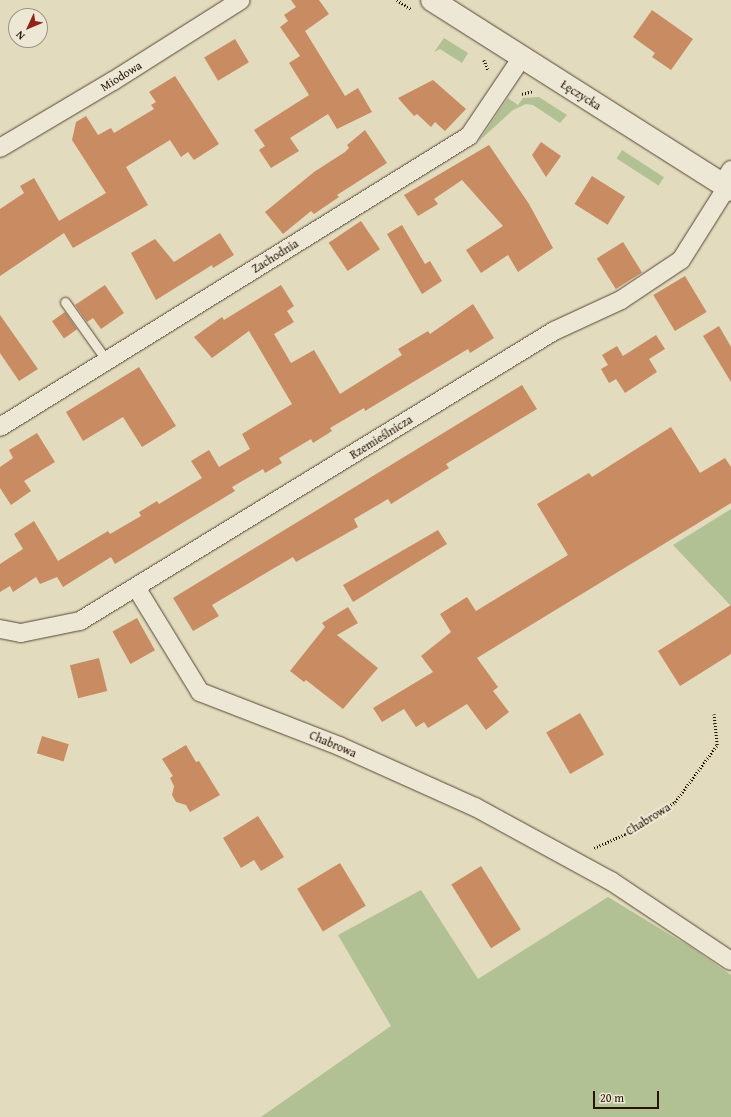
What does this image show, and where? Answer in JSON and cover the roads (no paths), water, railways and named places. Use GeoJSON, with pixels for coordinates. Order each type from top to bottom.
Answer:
{"type":"FeatureCollection","features":[{"type":"Feature","properties":{"kind":"main road","name":"Łęczycka"},"geometry":{"type":"LineString","coordinates":[[432,0],[522,58],[728,183]]}},
{"type":"Feature","properties":{"kind":"street","name":"Miodowa"},"geometry":{"type":"LineString","coordinates":[[0,148],[113,81],[240,0]]}},
{"type":"Feature","properties":{"kind":"street","name":"Zachodnia"},"geometry":{"type":"LineString","coordinates":[[0,427],[469,136],[522,58]]}},
{"type":"Feature","properties":{"kind":"street","name":"Rzemieślnicza"},"geometry":{"type":"LineString","coordinates":[[0,629],[21,633],[80,621],[136,589],[554,331],[621,300],[681,260],[728,183]]}},
{"type":"Feature","properties":{"kind":"street","name":"Chabrowa"},"geometry":{"type":"LineString","coordinates":[[136,589],[200,692],[346,749],[475,808],[571,858],[663,913],[731,961]]}},
{"type":"Feature","properties":{"kind":"lane"},"geometry":{"type":"LineString","coordinates":[[65,302],[108,360]]}}]}
